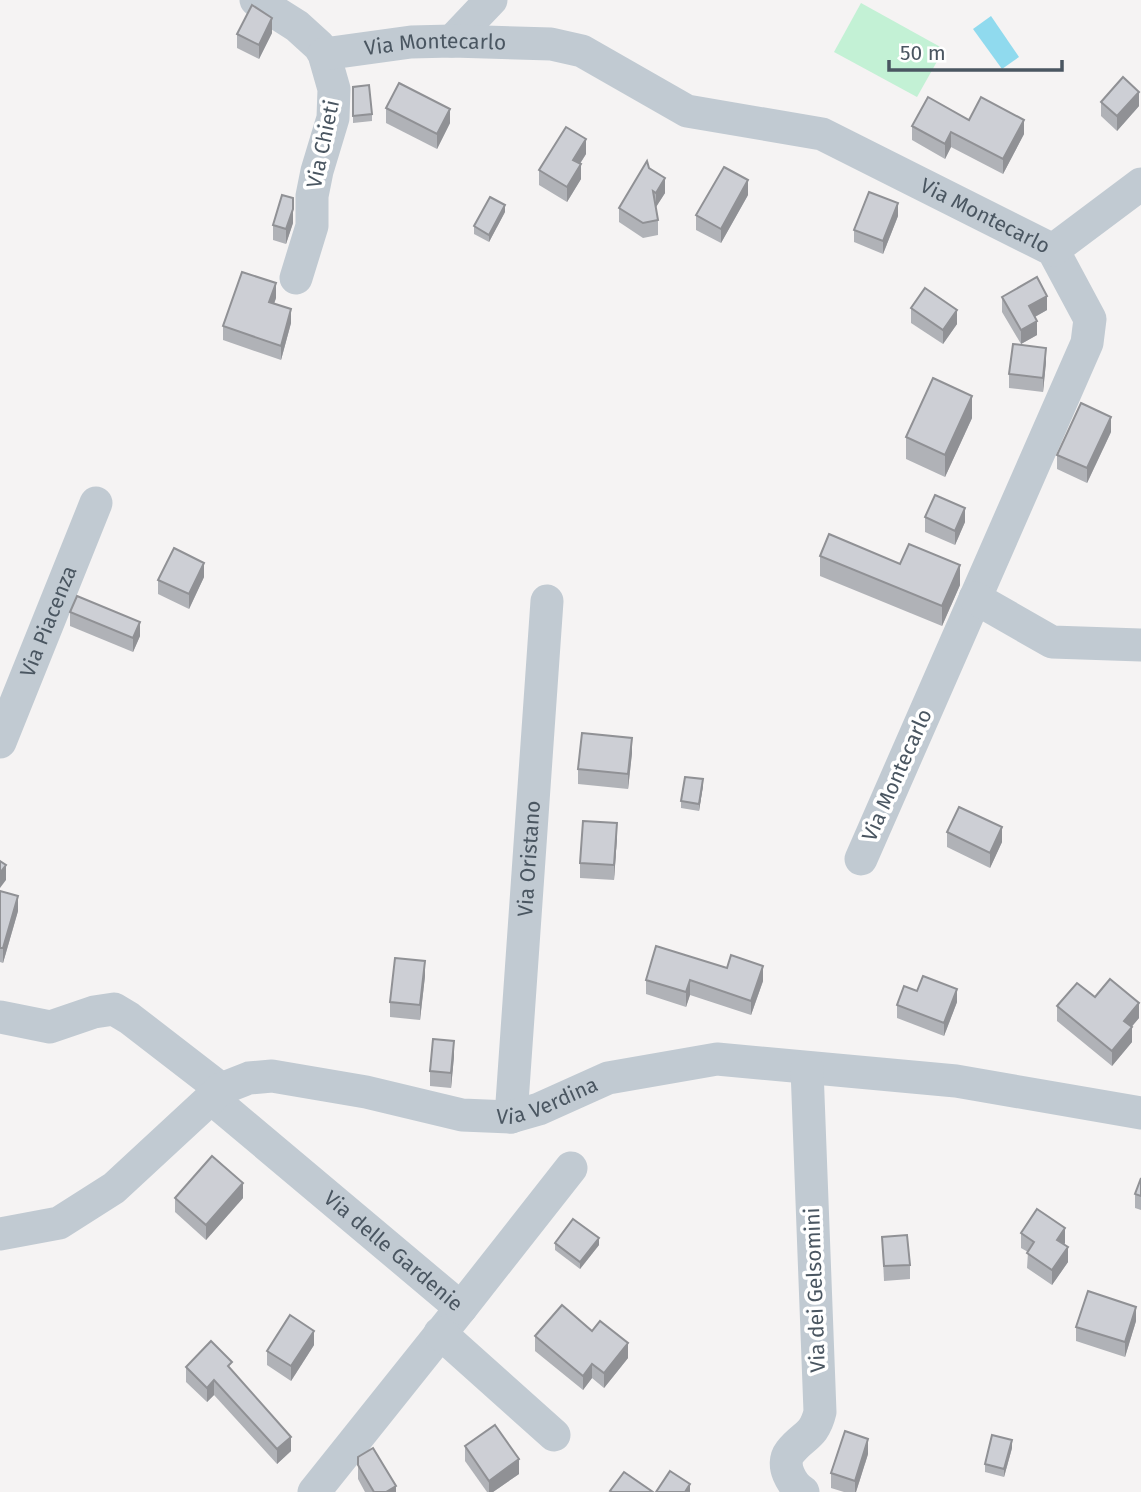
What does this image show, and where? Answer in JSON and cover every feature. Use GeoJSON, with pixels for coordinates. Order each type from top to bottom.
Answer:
{"type":"FeatureCollection","features":[{"type":"Feature","properties":{"kind":"street","name":"Via Chieti"},"geometry":{"type":"LineString","coordinates":[[256,0],[298,26],[319,46],[334,89],[333,118],[312,196],[312,226],[296,278]]}},
{"type":"Feature","properties":{"kind":"street"},"geometry":{"type":"LineString","coordinates":[[452,41],[491,0]]}},
{"type":"Feature","properties":{"kind":"street","name":"Via Montecarlo"},"geometry":{"type":"LineString","coordinates":[[324,54],[411,42],[452,41],[551,44],[582,51],[687,111],[822,134],[1054,250],[1090,318],[1087,343],[861,859]]}},
{"type":"Feature","properties":{"kind":"street"},"geometry":{"type":"LineString","coordinates":[[1054,250],[1141,184]]}},
{"type":"Feature","properties":{"kind":"street","name":"Via Piacenza"},"geometry":{"type":"LineString","coordinates":[[0,742],[96,503]]}},
{"type":"Feature","properties":{"kind":"street"},"geometry":{"type":"LineString","coordinates":[[975,598],[1052,642],[1141,645]]}},
{"type":"Feature","properties":{"kind":"street","name":"Via Oristano"},"geometry":{"type":"LineString","coordinates":[[511,1117],[547,601]]}},
{"type":"Feature","properties":{"kind":"street","name":"Via delle Gardenie"},"geometry":{"type":"LineString","coordinates":[[0,1017],[50,1027],[94,1012],[114,1009],[129,1018],[461,1308],[314,1492]]}},
{"type":"Feature","properties":{"kind":"street","name":"Via Verdina"},"geometry":{"type":"LineString","coordinates":[[0,1234],[58,1223],[114,1188],[216,1094],[249,1078],[272,1076],[366,1092],[461,1115],[511,1117],[539,1109],[608,1077],[716,1059],[956,1081],[1141,1113]]}},
{"type":"Feature","properties":{"kind":"street","name":"Via dei Gelsomini"},"geometry":{"type":"LineString","coordinates":[[803,1492],[795,1488],[786,1461],[789,1453],[809,1436],[818,1423],[820,1412],[807,1069]]}},
{"type":"Feature","properties":{"kind":"street"},"geometry":{"type":"LineString","coordinates":[[461,1308],[571,1168]]}},
{"type":"Feature","properties":{"kind":"street"},"geometry":{"type":"LineString","coordinates":[[440,1333],[554,1435]]}},
{"type":"Feature","properties":{"kind":"green space"},"geometry":{"type":"Polygon","coordinates":[[[861,3],[944,49],[917,97],[834,52],[861,3]]]}},
{"type":"Feature","properties":{"kind":"water"},"geometry":{"type":"Polygon","coordinates":[[[991,16],[1019,57],[1002,69],[973,29],[991,16]]]}},
{"type":"Feature","properties":{"kind":"building"},"geometry":{"type":"Polygon","coordinates":[[[252,5],[272,18],[259,45],[237,34],[252,5]]]}},
{"type":"Feature","properties":{"kind":"building"},"geometry":{"type":"Polygon","coordinates":[[[1123,77],[1139,92],[1117,116],[1101,102],[1123,77]]]}},
{"type":"Feature","properties":{"kind":"building"},"geometry":{"type":"Polygon","coordinates":[[[399,83],[450,109],[437,134],[386,108],[399,83]]]}},
{"type":"Feature","properties":{"kind":"building"},"geometry":{"type":"Polygon","coordinates":[[[369,85],[372,114],[353,116],[353,87],[369,85]]]}},
{"type":"Feature","properties":{"kind":"building"},"geometry":{"type":"Polygon","coordinates":[[[928,97],[969,120],[981,97],[1024,120],[1003,159],[951,132],[945,144],[912,126],[928,97]]]}},
{"type":"Feature","properties":{"kind":"building"},"geometry":{"type":"Polygon","coordinates":[[[566,127],[586,139],[573,160],[581,164],[567,187],[539,170],[566,127]]]}},
{"type":"Feature","properties":{"kind":"building"},"geometry":{"type":"Polygon","coordinates":[[[647,161],[649,168],[665,178],[656,193],[653,191],[658,220],[643,223],[619,208],[647,161]]]}},
{"type":"Feature","properties":{"kind":"building"},"geometry":{"type":"Polygon","coordinates":[[[724,167],[748,180],[721,229],[696,215],[724,167]]]}},
{"type":"Feature","properties":{"kind":"building"},"geometry":{"type":"Polygon","coordinates":[[[869,192],[898,203],[883,241],[854,230],[869,192]]]}},
{"type":"Feature","properties":{"kind":"building"},"geometry":{"type":"Polygon","coordinates":[[[282,195],[293,198],[293,209],[286,229],[273,225],[282,195]]]}},
{"type":"Feature","properties":{"kind":"building"},"geometry":{"type":"Polygon","coordinates":[[[490,197],[505,205],[489,235],[474,226],[490,197]]]}},
{"type":"Feature","properties":{"kind":"building"},"geometry":{"type":"Polygon","coordinates":[[[242,272],[276,283],[269,302],[291,309],[281,346],[223,326],[242,272]]]}},
{"type":"Feature","properties":{"kind":"building"},"geometry":{"type":"Polygon","coordinates":[[[1037,277],[1047,296],[1029,306],[1037,321],[1021,330],[1002,297],[1037,277]]]}},
{"type":"Feature","properties":{"kind":"building"},"geometry":{"type":"Polygon","coordinates":[[[925,288],[957,310],[943,330],[911,308],[925,288]]]}},
{"type":"Feature","properties":{"kind":"building"},"geometry":{"type":"Polygon","coordinates":[[[1013,344],[1046,348],[1043,378],[1009,374],[1013,344]]]}},
{"type":"Feature","properties":{"kind":"building"},"geometry":{"type":"Polygon","coordinates":[[[933,378],[972,396],[945,455],[906,437],[933,378]]]}},
{"type":"Feature","properties":{"kind":"building"},"geometry":{"type":"Polygon","coordinates":[[[1081,403],[1111,417],[1087,468],[1057,455],[1081,403]]]}},
{"type":"Feature","properties":{"kind":"building"},"geometry":{"type":"Polygon","coordinates":[[[935,495],[965,508],[955,531],[925,517],[935,495]]]}},
{"type":"Feature","properties":{"kind":"building"},"geometry":{"type":"Polygon","coordinates":[[[829,534],[900,564],[909,544],[960,565],[942,606],[820,556],[829,534]]]}},
{"type":"Feature","properties":{"kind":"building"},"geometry":{"type":"Polygon","coordinates":[[[174,548],[204,563],[189,594],[158,580],[174,548]]]}},
{"type":"Feature","properties":{"kind":"building"},"geometry":{"type":"Polygon","coordinates":[[[77,596],[140,622],[133,638],[70,612],[77,596]]]}},
{"type":"Feature","properties":{"kind":"building"},"geometry":{"type":"Polygon","coordinates":[[[582,733],[632,738],[628,774],[578,769],[582,733]]]}},
{"type":"Feature","properties":{"kind":"building"},"geometry":{"type":"Polygon","coordinates":[[[685,777],[703,779],[699,804],[681,801],[685,777]]]}},
{"type":"Feature","properties":{"kind":"building"},"geometry":{"type":"Polygon","coordinates":[[[959,807],[1002,827],[990,853],[947,832],[959,807]]]}},
{"type":"Feature","properties":{"kind":"building"},"geometry":{"type":"Polygon","coordinates":[[[583,821],[617,823],[614,865],[580,863],[583,821]]]}},
{"type":"Feature","properties":{"kind":"building"},"geometry":{"type":"Polygon","coordinates":[[[0,861],[6,865],[0,873],[0,861]]]}},
{"type":"Feature","properties":{"kind":"building"},"geometry":{"type":"Polygon","coordinates":[[[0,891],[18,896],[3,948],[0,948],[0,891]]]}},
{"type":"Feature","properties":{"kind":"building"},"geometry":{"type":"Polygon","coordinates":[[[656,946],[727,968],[731,955],[763,966],[751,1001],[690,980],[686,992],[646,980],[656,946]]]}},
{"type":"Feature","properties":{"kind":"building"},"geometry":{"type":"Polygon","coordinates":[[[395,958],[425,961],[420,1005],[390,1002],[395,958]]]}},
{"type":"Feature","properties":{"kind":"building"},"geometry":{"type":"Polygon","coordinates":[[[923,976],[957,989],[944,1023],[897,1005],[904,986],[917,991],[923,976]]]}},
{"type":"Feature","properties":{"kind":"building"},"geometry":{"type":"Polygon","coordinates":[[[1110,979],[1139,1003],[1124,1021],[1132,1027],[1112,1051],[1057,1006],[1077,983],[1095,997],[1110,979]]]}},
{"type":"Feature","properties":{"kind":"building"},"geometry":{"type":"Polygon","coordinates":[[[433,1039],[454,1041],[451,1073],[430,1071],[433,1039]]]}},
{"type":"Feature","properties":{"kind":"building"},"geometry":{"type":"Polygon","coordinates":[[[212,1156],[243,1183],[206,1225],[175,1198],[212,1156]]]}},
{"type":"Feature","properties":{"kind":"building"},"geometry":{"type":"Polygon","coordinates":[[[1141,1178],[1141,1196],[1135,1194],[1141,1178]]]}},
{"type":"Feature","properties":{"kind":"building"},"geometry":{"type":"Polygon","coordinates":[[[1037,1209],[1065,1228],[1057,1240],[1068,1247],[1052,1270],[1027,1253],[1034,1242],[1021,1233],[1037,1209]]]}},
{"type":"Feature","properties":{"kind":"building"},"geometry":{"type":"Polygon","coordinates":[[[573,1219],[599,1238],[580,1262],[555,1243],[573,1219]]]}},
{"type":"Feature","properties":{"kind":"building"},"geometry":{"type":"Polygon","coordinates":[[[907,1235],[910,1265],[884,1266],[882,1237],[907,1235]]]}},
{"type":"Feature","properties":{"kind":"building"},"geometry":{"type":"Polygon","coordinates":[[[1088,1291],[1136,1307],[1125,1342],[1076,1327],[1088,1291]]]}},
{"type":"Feature","properties":{"kind":"building"},"geometry":{"type":"Polygon","coordinates":[[[562,1305],[592,1331],[600,1321],[628,1343],[604,1373],[592,1364],[583,1376],[535,1336],[562,1305]]]}},
{"type":"Feature","properties":{"kind":"building"},"geometry":{"type":"Polygon","coordinates":[[[290,1315],[314,1331],[291,1366],[267,1351],[290,1315]]]}},
{"type":"Feature","properties":{"kind":"building"},"geometry":{"type":"Polygon","coordinates":[[[211,1341],[232,1362],[228,1366],[291,1437],[277,1449],[214,1380],[207,1388],[186,1367],[211,1341]]]}},
{"type":"Feature","properties":{"kind":"building"},"geometry":{"type":"Polygon","coordinates":[[[495,1425],[519,1459],[489,1481],[465,1446],[495,1425]]]}},
{"type":"Feature","properties":{"kind":"building"},"geometry":{"type":"Polygon","coordinates":[[[845,1431],[868,1439],[855,1481],[831,1473],[845,1431]]]}},
{"type":"Feature","properties":{"kind":"building"},"geometry":{"type":"Polygon","coordinates":[[[992,1435],[1012,1440],[1004,1469],[985,1464],[992,1435]]]}},
{"type":"Feature","properties":{"kind":"building"},"geometry":{"type":"Polygon","coordinates":[[[373,1448],[396,1486],[386,1492],[374,1492],[358,1465],[358,1457],[373,1448]]]}},
{"type":"Feature","properties":{"kind":"building"},"geometry":{"type":"Polygon","coordinates":[[[670,1471],[690,1484],[685,1492],[656,1492],[670,1471]]]}},
{"type":"Feature","properties":{"kind":"building"},"geometry":{"type":"Polygon","coordinates":[[[624,1472],[653,1492],[610,1491],[624,1472]]]}}]}
